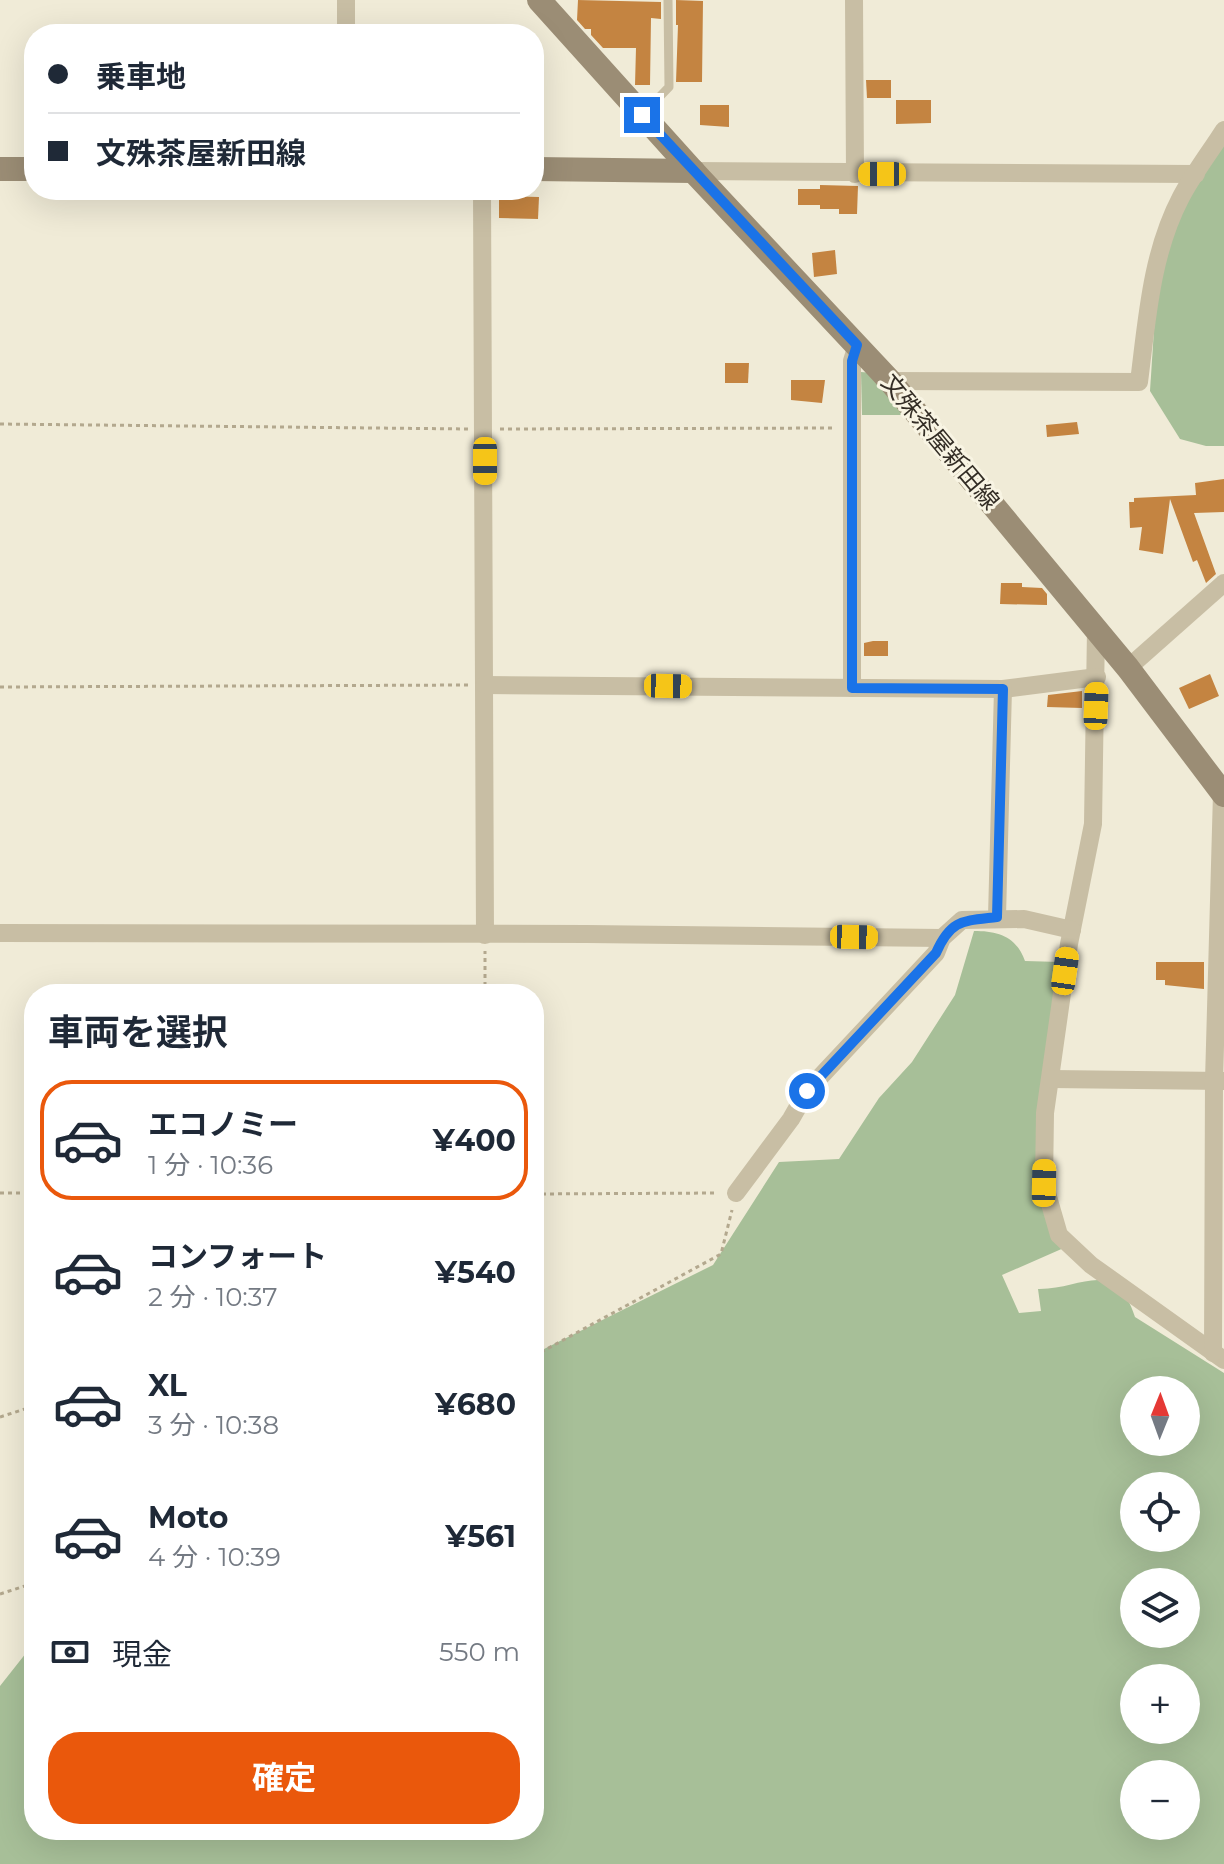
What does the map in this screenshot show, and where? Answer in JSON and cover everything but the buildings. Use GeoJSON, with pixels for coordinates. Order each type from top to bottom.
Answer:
{"type":"FeatureCollection","features":[{"type":"Feature","properties":{"kind":"main road","name":"文殊茶屋新田線"},"geometry":{"type":"LineString","coordinates":[[539,0],[693,171],[890,381],[1128,668],[1223,794]]}},
{"type":"Feature","properties":{"kind":"main road"},"geometry":{"type":"LineString","coordinates":[[0,169],[24,169]]}},
{"type":"Feature","properties":{"kind":"main road"},"geometry":{"type":"LineString","coordinates":[[544,169],[693,171]]}},
{"type":"Feature","properties":{"kind":"street"},"geometry":{"type":"LineString","coordinates":[[346,0],[346,24]]}},
{"type":"Feature","properties":{"kind":"street"},"geometry":{"type":"LineString","coordinates":[[854,0],[855,174]]}},
{"type":"Feature","properties":{"kind":"street"},"geometry":{"type":"LineString","coordinates":[[890,381],[1139,382],[1152,285],[1162,244],[1181,197],[1224,130]]}},
{"type":"Feature","properties":{"kind":"street"},"geometry":{"type":"LineString","coordinates":[[693,171],[1196,174]]}},
{"type":"Feature","properties":{"kind":"street"},"geometry":{"type":"LineString","coordinates":[[482,200],[485,935]]}},
{"type":"Feature","properties":{"kind":"street"},"geometry":{"type":"LineString","coordinates":[[852,688],[852,361],[857,345]]}},
{"type":"Feature","properties":{"kind":"street"},"geometry":{"type":"LineString","coordinates":[[1128,668],[1224,583]]}},
{"type":"Feature","properties":{"kind":"street"},"geometry":{"type":"LineString","coordinates":[[1096,630],[1093,824],[1072,930],[1045,1113],[1044,1183],[1059,1235],[1091,1265],[1218,1356]]}},
{"type":"Feature","properties":{"kind":"street"},"geometry":{"type":"LineString","coordinates":[[485,685],[1003,689],[1097,677]]}},
{"type":"Feature","properties":{"kind":"street"},"geometry":{"type":"LineString","coordinates":[[997,917],[1003,689]]}},
{"type":"Feature","properties":{"kind":"street"},"geometry":{"type":"LineString","coordinates":[[1218,1356],[1223,794]]}},
{"type":"Feature","properties":{"kind":"street"},"geometry":{"type":"LineString","coordinates":[[736,1193],[791,1119],[807,1091],[936,953],[942,938],[962,920],[997,917],[1024,919],[1072,930]]}},
{"type":"Feature","properties":{"kind":"street"},"geometry":{"type":"LineString","coordinates":[[0,933],[942,938]]}},
{"type":"Feature","properties":{"kind":"street"},"geometry":{"type":"LineString","coordinates":[[1051,1079],[1219,1081]]}},
{"type":"Feature","properties":{"kind":"lane"},"geometry":{"type":"LineString","coordinates":[[642,115],[669,87],[668,0]]}},
{"type":"Feature","properties":{"kind":"path"},"geometry":{"type":"LineString","coordinates":[[0,424],[485,429],[852,428]]}},
{"type":"Feature","properties":{"kind":"path"},"geometry":{"type":"LineString","coordinates":[[0,687],[485,685]]}},
{"type":"Feature","properties":{"kind":"path"},"geometry":{"type":"LineString","coordinates":[[485,935],[485,984]]}},
{"type":"Feature","properties":{"kind":"path"},"geometry":{"type":"LineString","coordinates":[[0,1193],[24,1193]]}},
{"type":"Feature","properties":{"kind":"path"},"geometry":{"type":"LineString","coordinates":[[544,1194],[736,1193],[721,1254],[544,1351]]}},
{"type":"Feature","properties":{"kind":"path"},"geometry":{"type":"LineString","coordinates":[[0,1417],[24,1409]]}},
{"type":"Feature","properties":{"kind":"path"},"geometry":{"type":"LineString","coordinates":[[0,1594],[24,1586]]}},
{"type":"Feature","properties":{"kind":"green space"},"geometry":{"type":"Polygon","coordinates":[[[1224,138],[1224,446],[1206,446],[1180,439],[1150,391],[1156,299],[1169,239],[1188,197],[1224,138]]]}},
{"type":"Feature","properties":{"kind":"green space"},"geometry":{"type":"Polygon","coordinates":[[[861,372],[873,373],[910,415],[862,415],[861,372]]]}},
{"type":"Feature","properties":{"kind":"green space"},"geometry":{"type":"Polygon","coordinates":[[[974,931],[1005,937],[1017,946],[1025,961],[1060,962],[1038,1171],[1066,1247],[1002,1275],[1019,1313],[1041,1311],[1038,1289],[1107,1281],[1127,1298],[1135,1317],[1224,1373],[1224,1864],[0,1864],[0,1686],[24,1656],[24,1840],[544,1840],[544,1349],[713,1265],[779,1162],[839,1159],[879,1098],[912,1062],[955,995],[974,931]]]}},
{"type":"Feature","properties":{"kind":"route"},"geometry":{"type":"LineString","coordinates":[[642,115],[857,345],[852,361],[852,688],[1003,689],[997,917],[962,920],[942,938],[936,953],[807,1091]]}}]}
